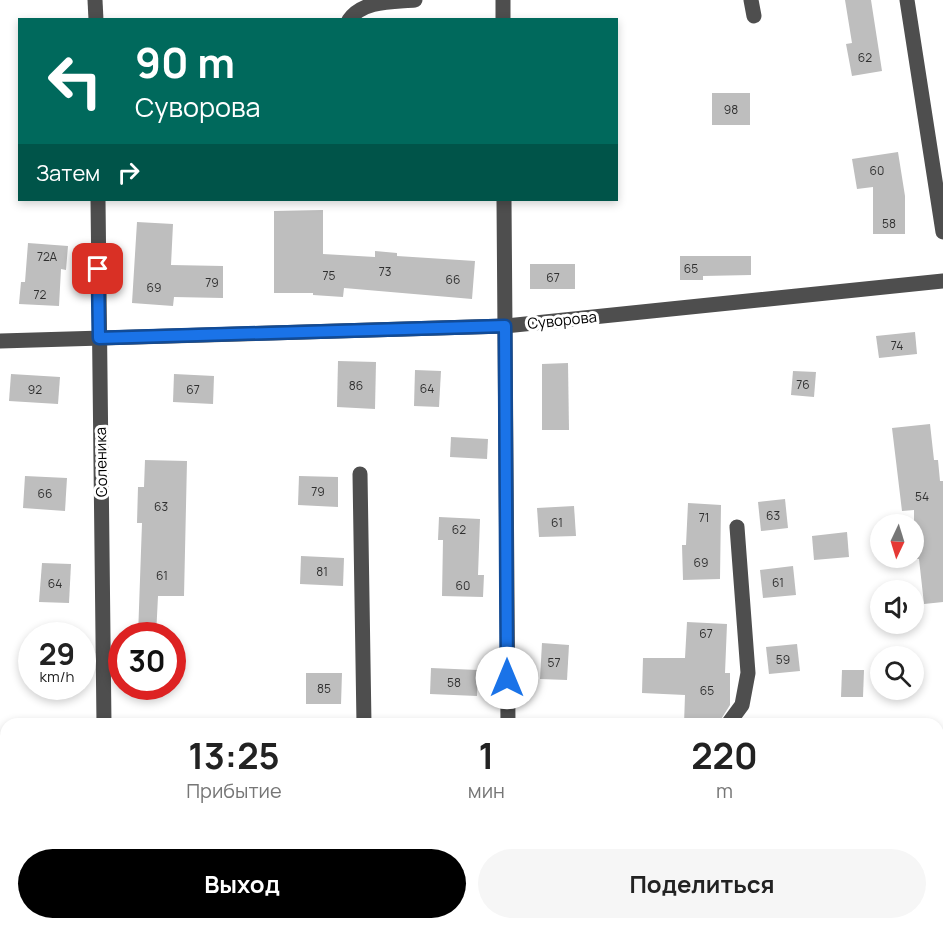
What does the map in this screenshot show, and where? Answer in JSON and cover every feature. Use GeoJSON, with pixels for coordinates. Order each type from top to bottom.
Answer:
{"type":"FeatureCollection","features":[{"type":"Feature","properties":{"kind":"street"},"geometry":{"type":"LineString","coordinates":[[95,0],[96,18]]}},
{"type":"Feature","properties":{"kind":"street"},"geometry":{"type":"LineString","coordinates":[[350,18],[354,13],[367,6],[415,0]]}},
{"type":"Feature","properties":{"kind":"street"},"geometry":{"type":"LineString","coordinates":[[503,0],[503,18]]}},
{"type":"Feature","properties":{"kind":"street"},"geometry":{"type":"LineString","coordinates":[[751,0],[754,16]]}},
{"type":"Feature","properties":{"kind":"street"},"geometry":{"type":"LineString","coordinates":[[907,0],[943,232]]}},
{"type":"Feature","properties":{"kind":"street","name":"Соленика"},"geometry":{"type":"LineString","coordinates":[[98,201],[104,718]]}},
{"type":"Feature","properties":{"kind":"street"},"geometry":{"type":"LineString","coordinates":[[504,201],[508,718]]}},
{"type":"Feature","properties":{"kind":"street","name":"Суворова"},"geometry":{"type":"LineString","coordinates":[[0,341],[505,326],[943,281]]}},
{"type":"Feature","properties":{"kind":"street"},"geometry":{"type":"LineString","coordinates":[[360,474],[364,718]]}},
{"type":"Feature","properties":{"kind":"street"},"geometry":{"type":"LineString","coordinates":[[732,718],[742,705],[748,673],[738,527]]}},
{"type":"Feature","properties":{"kind":"building"},"geometry":{"type":"Polygon","coordinates":[[[845,0],[871,0],[882,71],[852,76],[846,44],[852,43],[845,0]]]}},
{"type":"Feature","properties":{"kind":"building"},"geometry":{"type":"Polygon","coordinates":[[[712,93],[750,93],[750,125],[712,125],[712,93]]]}},
{"type":"Feature","properties":{"kind":"building"},"geometry":{"type":"Polygon","coordinates":[[[898,152],[905,196],[905,234],[873,234],[873,187],[857,189],[852,159],[898,152]]]}},
{"type":"Feature","properties":{"kind":"building"},"geometry":{"type":"Polygon","coordinates":[[[323,210],[323,254],[375,257],[375,251],[397,253],[397,256],[475,261],[472,299],[344,288],[343,297],[313,295],[313,293],[274,293],[274,211],[323,210]]]}},
{"type":"Feature","properties":{"kind":"building"},"geometry":{"type":"Polygon","coordinates":[[[137,222],[173,224],[171,265],[223,266],[223,298],[174,297],[173,306],[132,303],[137,222]]]}},
{"type":"Feature","properties":{"kind":"building"},"geometry":{"type":"Polygon","coordinates":[[[28,243],[68,246],[66,270],[61,269],[59,306],[19,304],[21,282],[25,282],[28,243]]]}},
{"type":"Feature","properties":{"kind":"building"},"geometry":{"type":"Polygon","coordinates":[[[680,256],[751,256],[751,275],[703,276],[703,280],[680,280],[680,256]]]}},
{"type":"Feature","properties":{"kind":"building"},"geometry":{"type":"Polygon","coordinates":[[[530,264],[575,264],[575,289],[530,289],[530,264]]]}},
{"type":"Feature","properties":{"kind":"building"},"geometry":{"type":"Polygon","coordinates":[[[915,332],[917,354],[879,358],[876,336],[915,332]]]}},
{"type":"Feature","properties":{"kind":"building"},"geometry":{"type":"Polygon","coordinates":[[[338,361],[376,362],[375,409],[337,407],[338,361]]]}},
{"type":"Feature","properties":{"kind":"building"},"geometry":{"type":"Polygon","coordinates":[[[568,363],[569,430],[542,430],[542,364],[568,363]]]}},
{"type":"Feature","properties":{"kind":"building"},"geometry":{"type":"Polygon","coordinates":[[[415,370],[441,371],[439,407],[414,406],[415,370]]]}},
{"type":"Feature","properties":{"kind":"building"},"geometry":{"type":"Polygon","coordinates":[[[793,371],[816,372],[814,397],[791,395],[793,371]]]}},
{"type":"Feature","properties":{"kind":"building"},"geometry":{"type":"Polygon","coordinates":[[[11,374],[60,377],[58,404],[9,401],[11,374]]]}},
{"type":"Feature","properties":{"kind":"building"},"geometry":{"type":"Polygon","coordinates":[[[174,374],[214,376],[213,404],[173,402],[174,374]]]}},
{"type":"Feature","properties":{"kind":"building"},"geometry":{"type":"Polygon","coordinates":[[[930,424],[934,460],[938,460],[940,481],[943,481],[943,602],[924,604],[924,580],[921,580],[920,568],[924,568],[924,514],[914,514],[914,510],[902,511],[892,428],[930,424]]]}},
{"type":"Feature","properties":{"kind":"building"},"geometry":{"type":"Polygon","coordinates":[[[451,437],[488,439],[487,459],[450,457],[451,437]]]}},
{"type":"Feature","properties":{"kind":"building"},"geometry":{"type":"Polygon","coordinates":[[[145,460],[187,461],[184,596],[158,596],[157,622],[138,622],[142,523],[137,523],[138,487],[144,487],[145,460]]]}},
{"type":"Feature","properties":{"kind":"building"},"geometry":{"type":"Polygon","coordinates":[[[25,476],[67,478],[65,511],[23,508],[25,476]]]}},
{"type":"Feature","properties":{"kind":"building"},"geometry":{"type":"Polygon","coordinates":[[[299,476],[338,477],[338,507],[298,505],[299,476]]]}},
{"type":"Feature","properties":{"kind":"building"},"geometry":{"type":"Polygon","coordinates":[[[785,499],[788,528],[761,531],[758,502],[785,499]]]}},
{"type":"Feature","properties":{"kind":"building"},"geometry":{"type":"Polygon","coordinates":[[[688,503],[721,505],[720,579],[683,580],[682,545],[686,545],[688,503]]]}},
{"type":"Feature","properties":{"kind":"building"},"geometry":{"type":"Polygon","coordinates":[[[574,506],[576,536],[539,537],[537,508],[574,506]]]}},
{"type":"Feature","properties":{"kind":"building"},"geometry":{"type":"Polygon","coordinates":[[[439,517],[480,519],[478,575],[484,575],[483,597],[442,596],[443,540],[438,540],[439,517]]]}},
{"type":"Feature","properties":{"kind":"building"},"geometry":{"type":"Polygon","coordinates":[[[847,532],[849,557],[814,560],[812,536],[847,532]]]}},
{"type":"Feature","properties":{"kind":"building"},"geometry":{"type":"Polygon","coordinates":[[[301,556],[344,558],[343,586],[300,584],[301,556]]]}},
{"type":"Feature","properties":{"kind":"building"},"geometry":{"type":"Polygon","coordinates":[[[42,563],[71,564],[69,603],[39,602],[42,563]]]}},
{"type":"Feature","properties":{"kind":"building"},"geometry":{"type":"Polygon","coordinates":[[[793,566],[796,595],[763,598],[760,570],[793,566]]]}},
{"type":"Feature","properties":{"kind":"building"},"geometry":{"type":"Polygon","coordinates":[[[687,622],[727,624],[725,673],[730,673],[730,705],[722,718],[684,718],[685,695],[642,693],[643,658],[685,658],[687,622]]]}},
{"type":"Feature","properties":{"kind":"building"},"geometry":{"type":"Polygon","coordinates":[[[542,643],[569,645],[567,680],[540,679],[542,643]]]}},
{"type":"Feature","properties":{"kind":"building"},"geometry":{"type":"Polygon","coordinates":[[[797,644],[800,671],[769,674],[766,647],[797,644]]]}},
{"type":"Feature","properties":{"kind":"building"},"geometry":{"type":"Polygon","coordinates":[[[431,668],[478,670],[477,696],[430,694],[431,668]]]}},
{"type":"Feature","properties":{"kind":"building"},"geometry":{"type":"Polygon","coordinates":[[[842,670],[864,670],[863,697],[841,697],[842,670]]]}},
{"type":"Feature","properties":{"kind":"building"},"geometry":{"type":"Polygon","coordinates":[[[306,673],[342,673],[341,704],[306,704],[306,673]]]}},
{"type":"Feature","properties":{"kind":"route"},"geometry":{"type":"LineString","coordinates":[[98,269],[99,338],[505,326],[507,678]]}}]}
